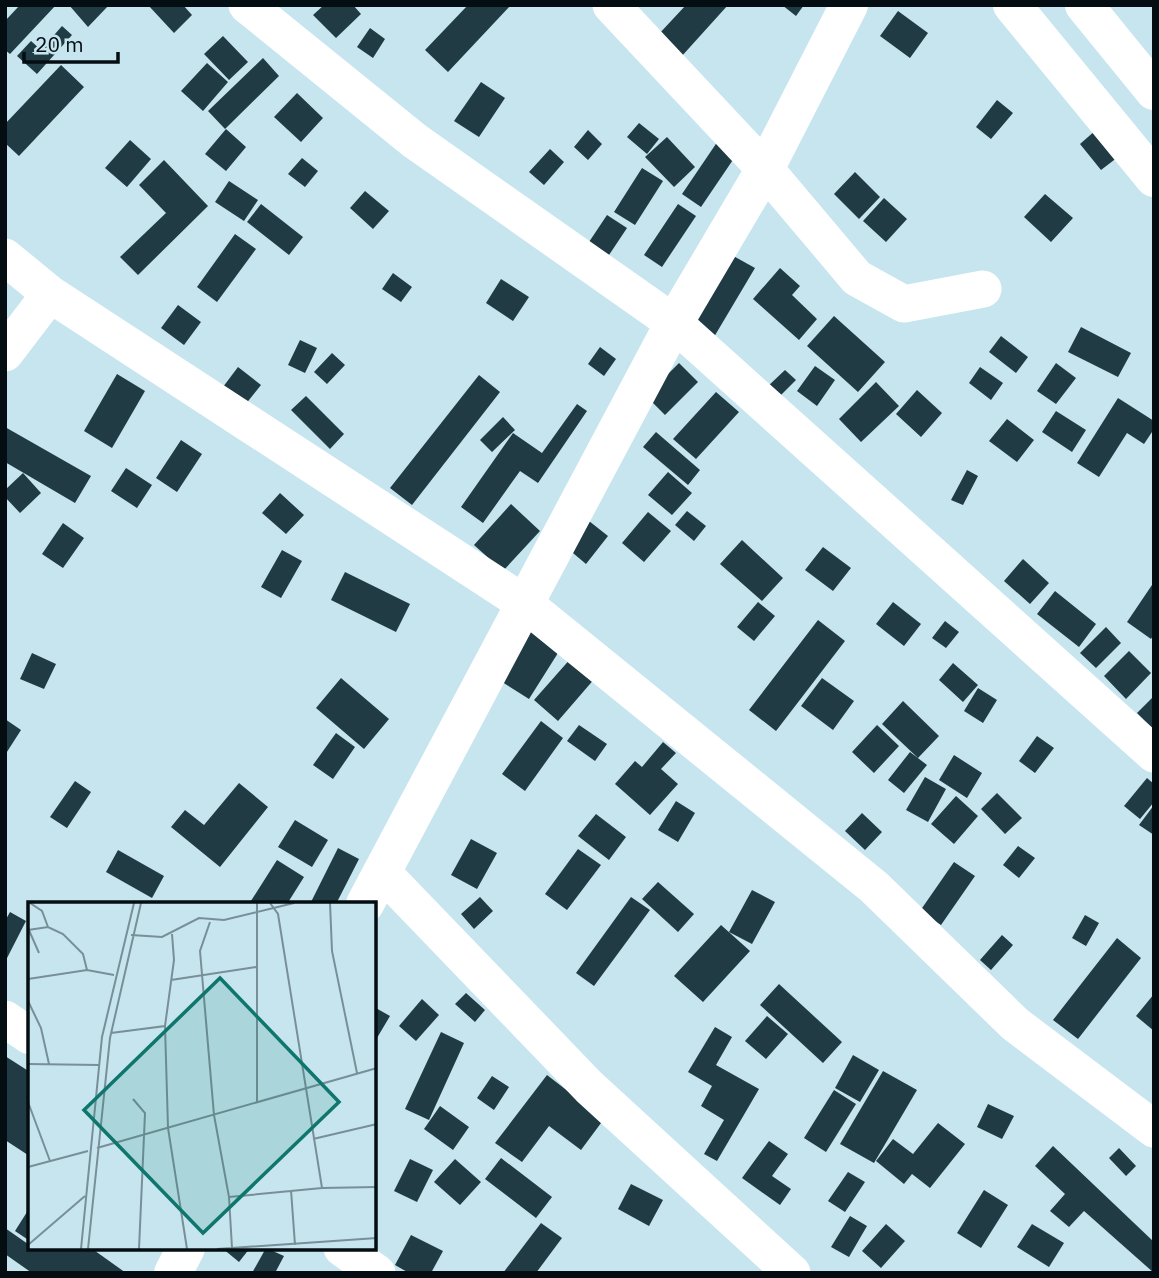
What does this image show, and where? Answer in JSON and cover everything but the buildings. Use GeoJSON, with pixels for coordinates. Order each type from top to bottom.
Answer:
{"type":"FeatureCollection","features":[{"type":"Feature","properties":{"kind":"street"},"geometry":{"type":"LineString","coordinates":[[247,5],[415,141],[674,323],[1154,754]]}},
{"type":"Feature","properties":{"kind":"street"},"geometry":{"type":"LineString","coordinates":[[611,5],[765,169],[857,278],[904,304],[984,289]]}},
{"type":"Feature","properties":{"kind":"street"},"geometry":{"type":"LineString","coordinates":[[792,1273],[373,888],[674,323],[765,169],[849,5]]}},
{"type":"Feature","properties":{"kind":"street"},"geometry":{"type":"LineString","coordinates":[[1012,5],[1154,178]]}},
{"type":"Feature","properties":{"kind":"street"},"geometry":{"type":"LineString","coordinates":[[1084,5],[1154,91]]}},
{"type":"Feature","properties":{"kind":"street"},"geometry":{"type":"LineString","coordinates":[[5,257],[50,294],[524,603],[874,887],[1015,1024],[1154,1129]]}},
{"type":"Feature","properties":{"kind":"street"},"geometry":{"type":"LineString","coordinates":[[5,353],[50,294]]}},
{"type":"Feature","properties":{"kind":"street"},"geometry":{"type":"LineString","coordinates":[[5,1020],[28,1035]]}},
{"type":"Feature","properties":{"kind":"street"},"geometry":{"type":"LineString","coordinates":[[173,1273],[185,1250]]}},
{"type":"Feature","properties":{"kind":"street"},"geometry":{"type":"LineString","coordinates":[[345,1250],[377,1273]]}}]}
